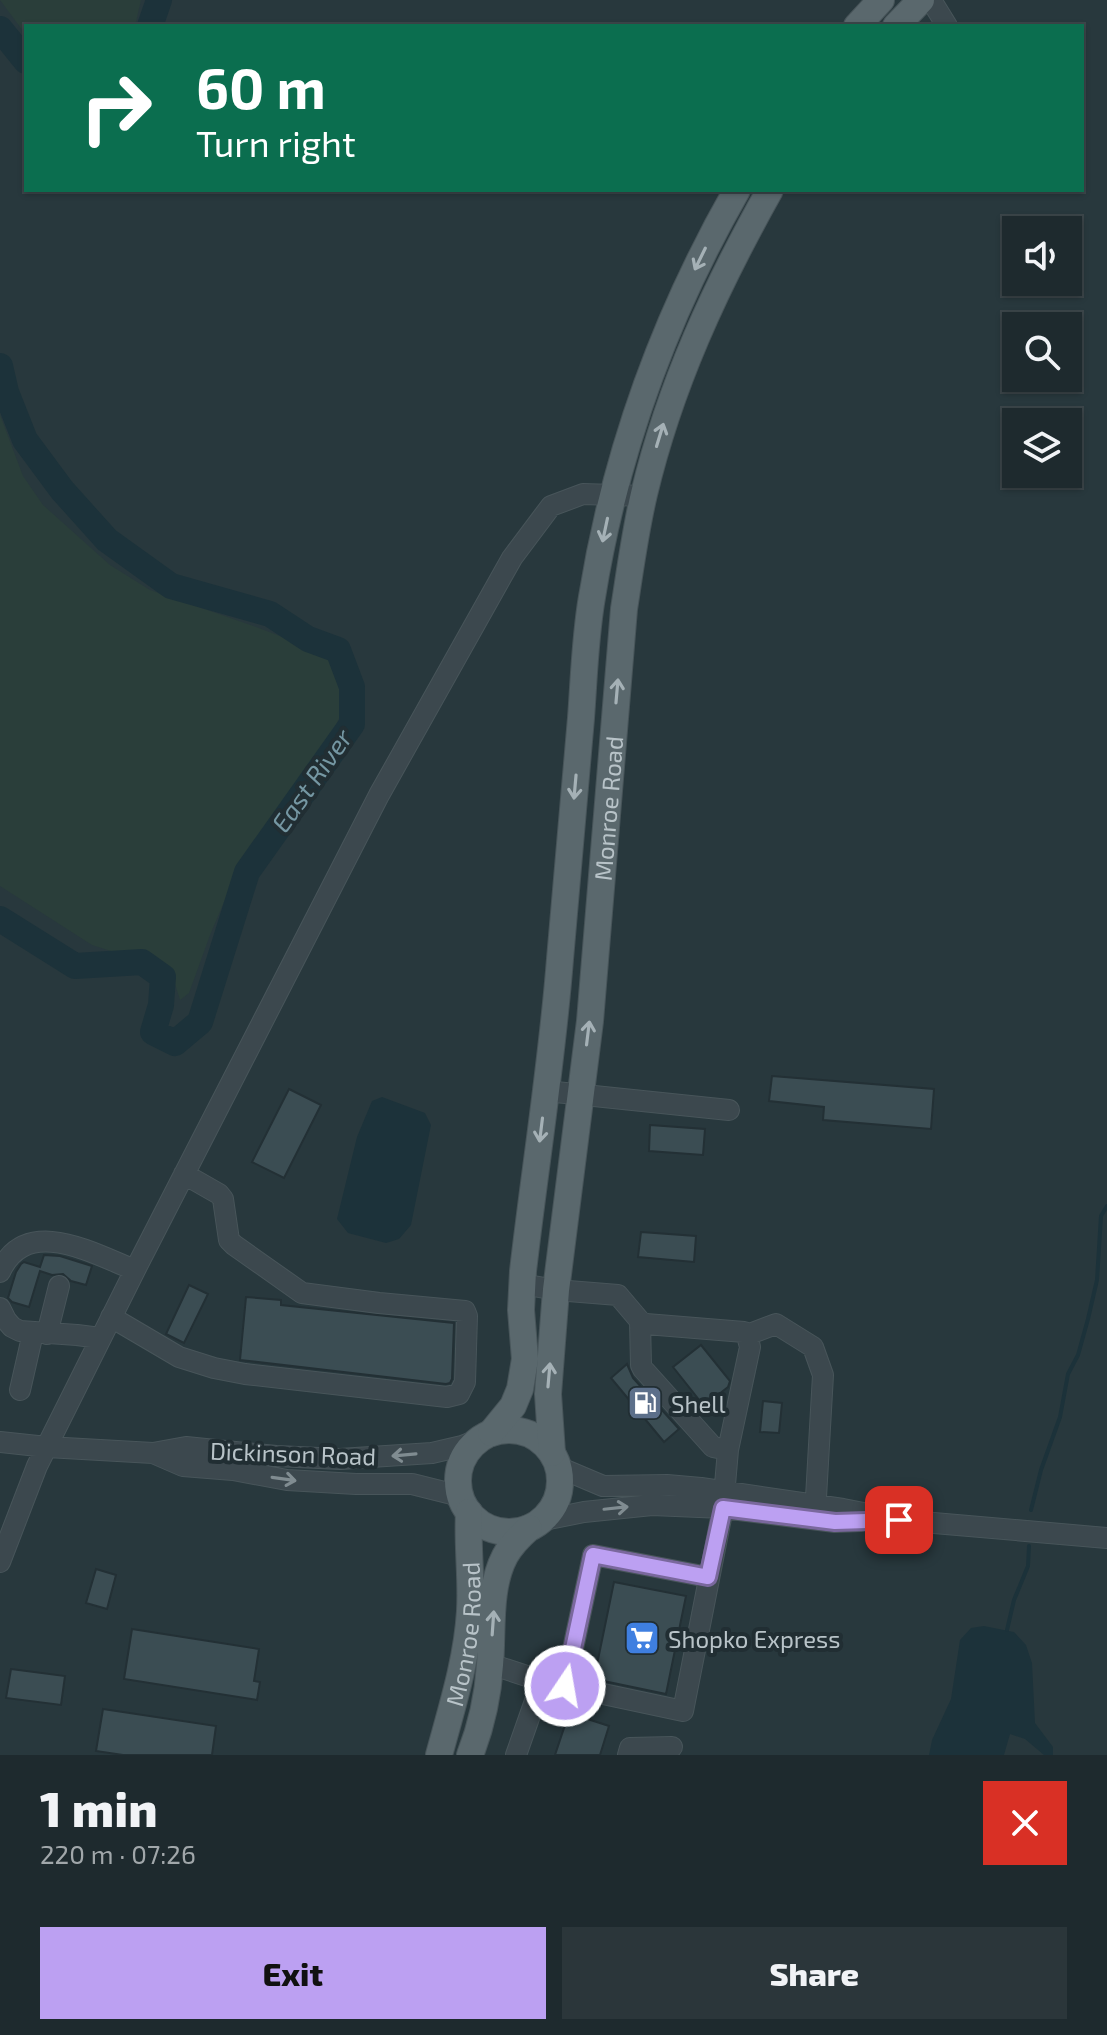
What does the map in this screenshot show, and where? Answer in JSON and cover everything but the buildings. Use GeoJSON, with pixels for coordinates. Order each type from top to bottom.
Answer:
{"type":"FeatureCollection","features":[{"type":"Feature","properties":{"kind":"main road"},"geometry":{"type":"LineString","coordinates":[[859,24],[881,0]]}},
{"type":"Feature","properties":{"kind":"main road"},"geometry":{"type":"LineString","coordinates":[[898,24],[921,0]]}},
{"type":"Feature","properties":{"kind":"main road","name":"Monroe Road"},"geometry":{"type":"LineString","coordinates":[[486,1436],[513,1406],[520,1389],[525,1359],[522,1284],[556,1009],[591,599],[613,494],[645,388],[666,331],[736,192]]}},
{"type":"Feature","properties":{"kind":"main road","name":"Monroe Road"},"geometry":{"type":"LineString","coordinates":[[555,1460],[548,1394],[556,1290],[590,1021],[624,609],[644,496],[658,440],[693,342],[739,244],[769,192]]}},
{"type":"Feature","properties":{"kind":"main road"},"geometry":{"type":"LineString","coordinates":[[505,1430],[531,1435],[543,1442],[555,1460],[560,1482],[557,1497],[550,1511],[534,1524],[513,1531],[496,1530],[481,1523],[464,1504],[458,1480],[461,1464],[468,1450],[486,1436],[505,1430]]}},
{"type":"Feature","properties":{"kind":"main road","name":"Monroe Road"},"geometry":{"type":"LineString","coordinates":[[439,1755],[460,1678],[470,1609],[464,1504]]}},
{"type":"Feature","properties":{"kind":"main road","name":"Monroe Road"},"geometry":{"type":"LineString","coordinates":[[470,1755],[488,1688],[499,1571],[514,1542],[534,1524]]}},
{"type":"Feature","properties":{"kind":"street"},"geometry":{"type":"LineString","coordinates":[[931,0],[946,24]]}},
{"type":"Feature","properties":{"kind":"street"},"geometry":{"type":"LineString","coordinates":[[0,1562],[37,1466],[100,1338],[379,795],[512,558],[551,506],[583,494],[644,496]]}},
{"type":"Feature","properties":{"kind":"street"},"geometry":{"type":"LineString","coordinates":[[546,1091],[729,1110]]}},
{"type":"Feature","properties":{"kind":"street"},"geometry":{"type":"LineString","coordinates":[[111,1317],[179,1357],[214,1368],[447,1397],[459,1394],[465,1382],[465,1311],[302,1293],[229,1240],[223,1199],[184,1174]]}},
{"type":"Feature","properties":{"kind":"street"},"geometry":{"type":"LineString","coordinates":[[2,1266],[21,1246],[53,1241],[135,1270]]}},
{"type":"Feature","properties":{"kind":"street"},"geometry":{"type":"LineString","coordinates":[[522,1284],[618,1295],[646,1324],[744,1332],[750,1347],[728,1450],[724,1499],[683,1711],[670,1751],[630,1748],[628,1755]]}},
{"type":"Feature","properties":{"kind":"street"},"geometry":{"type":"LineString","coordinates":[[20,1390],[59,1286]]}},
{"type":"Feature","properties":{"kind":"street"},"geometry":{"type":"LineString","coordinates":[[0,1308],[12,1327],[20,1331],[100,1338]]}},
{"type":"Feature","properties":{"kind":"street"},"geometry":{"type":"LineString","coordinates":[[640,1321],[643,1369],[713,1447],[728,1450]]}},
{"type":"Feature","properties":{"kind":"street"},"geometry":{"type":"LineString","coordinates":[[747,1335],[776,1324],[813,1347],[823,1375],[815,1512]]}},
{"type":"Feature","properties":{"kind":"street","name":"Dickinson Road"},"geometry":{"type":"LineString","coordinates":[[0,1442],[153,1453],[186,1447],[340,1459],[432,1453],[486,1436]]}},
{"type":"Feature","properties":{"kind":"street","name":"Dickinson Road"},"geometry":{"type":"LineString","coordinates":[[153,1453],[183,1466],[233,1470],[299,1481],[412,1484],[464,1504]]}},
{"type":"Feature","properties":{"kind":"street"},"geometry":{"type":"LineString","coordinates":[[555,1460],[603,1486],[667,1485],[724,1499],[815,1512],[835,1522],[899,1520],[1107,1538]]}},
{"type":"Feature","properties":{"kind":"street"},"geometry":{"type":"LineString","coordinates":[[534,1524],[584,1512],[724,1499]]}},
{"type":"Feature","properties":{"kind":"street"},"geometry":{"type":"LineString","coordinates":[[565,1686],[593,1555],[708,1577]]}},
{"type":"Feature","properties":{"kind":"street"},"geometry":{"type":"LineString","coordinates":[[490,1664],[542,1681],[683,1711]]}},
{"type":"Feature","properties":{"kind":"street"},"geometry":{"type":"LineString","coordinates":[[516,1755],[542,1681]]}},
{"type":"Feature","properties":{"kind":"green space"},"geometry":{"type":"Polygon","coordinates":[[[0,0],[141,0],[135,24],[24,24],[24,32],[0,0]]]}},
{"type":"Feature","properties":{"kind":"green space"},"geometry":{"type":"Polygon","coordinates":[[[0,415],[23,476],[43,505],[110,565],[150,590],[319,651],[332,663],[343,690],[341,713],[333,733],[238,869],[189,993],[180,1000],[171,971],[159,960],[92,945],[0,886],[0,415]]]}},
{"type":"Feature","properties":{"kind":"water"},"geometry":{"type":"Polygon","coordinates":[[[382,1097],[425,1113],[431,1125],[411,1225],[399,1239],[386,1243],[348,1233],[337,1219],[357,1137],[372,1101],[382,1097]]]}},
{"type":"Feature","properties":{"kind":"water"},"geometry":{"type":"Polygon","coordinates":[[[984,1626],[1014,1632],[1026,1645],[1032,1663],[1035,1723],[1053,1747],[1053,1755],[1044,1755],[1025,1739],[1010,1734],[1004,1755],[929,1755],[932,1740],[951,1699],[960,1640],[971,1628],[984,1626]]]}},
{"type":"Feature","properties":{"kind":"waterway","name":"East River"},"geometry":{"type":"LineString","coordinates":[[151,24],[159,0]]}},
{"type":"Feature","properties":{"kind":"waterway","name":"East River"},"geometry":{"type":"LineString","coordinates":[[0,29],[24,59]]}},
{"type":"Feature","properties":{"kind":"waterway","name":"East River"},"geometry":{"type":"LineString","coordinates":[[0,366],[6,392],[25,440],[62,490],[107,540],[171,586],[270,614],[308,639],[338,650],[352,687],[352,724],[247,872],[200,1022],[175,1043],[153,1032],[161,1005],[163,977],[142,962],[75,966],[0,919]]}},
{"type":"Feature","properties":{"kind":"waterway"},"geometry":{"type":"LineString","coordinates":[[1031,1510],[1060,1417],[1068,1374],[1078,1355],[1088,1319],[1097,1280],[1101,1216],[1107,1206]]}},
{"type":"Feature","properties":{"kind":"waterway"},"geometry":{"type":"LineString","coordinates":[[1007,1630],[1014,1600],[1028,1566],[1029,1546]]}},
{"type":"Feature","properties":{"kind":"place","name":"Shell"},"geometry":{"type":"Point","coordinates":[645,1403]}},
{"type":"Feature","properties":{"kind":"place","name":"Shopko Express"},"geometry":{"type":"Point","coordinates":[642,1638]}},
{"type":"Feature","properties":{"kind":"route"},"geometry":{"type":"LineString","coordinates":[[565,1686],[593,1555],[708,1577],[723,1508],[835,1522],[899,1520]]}}]}
